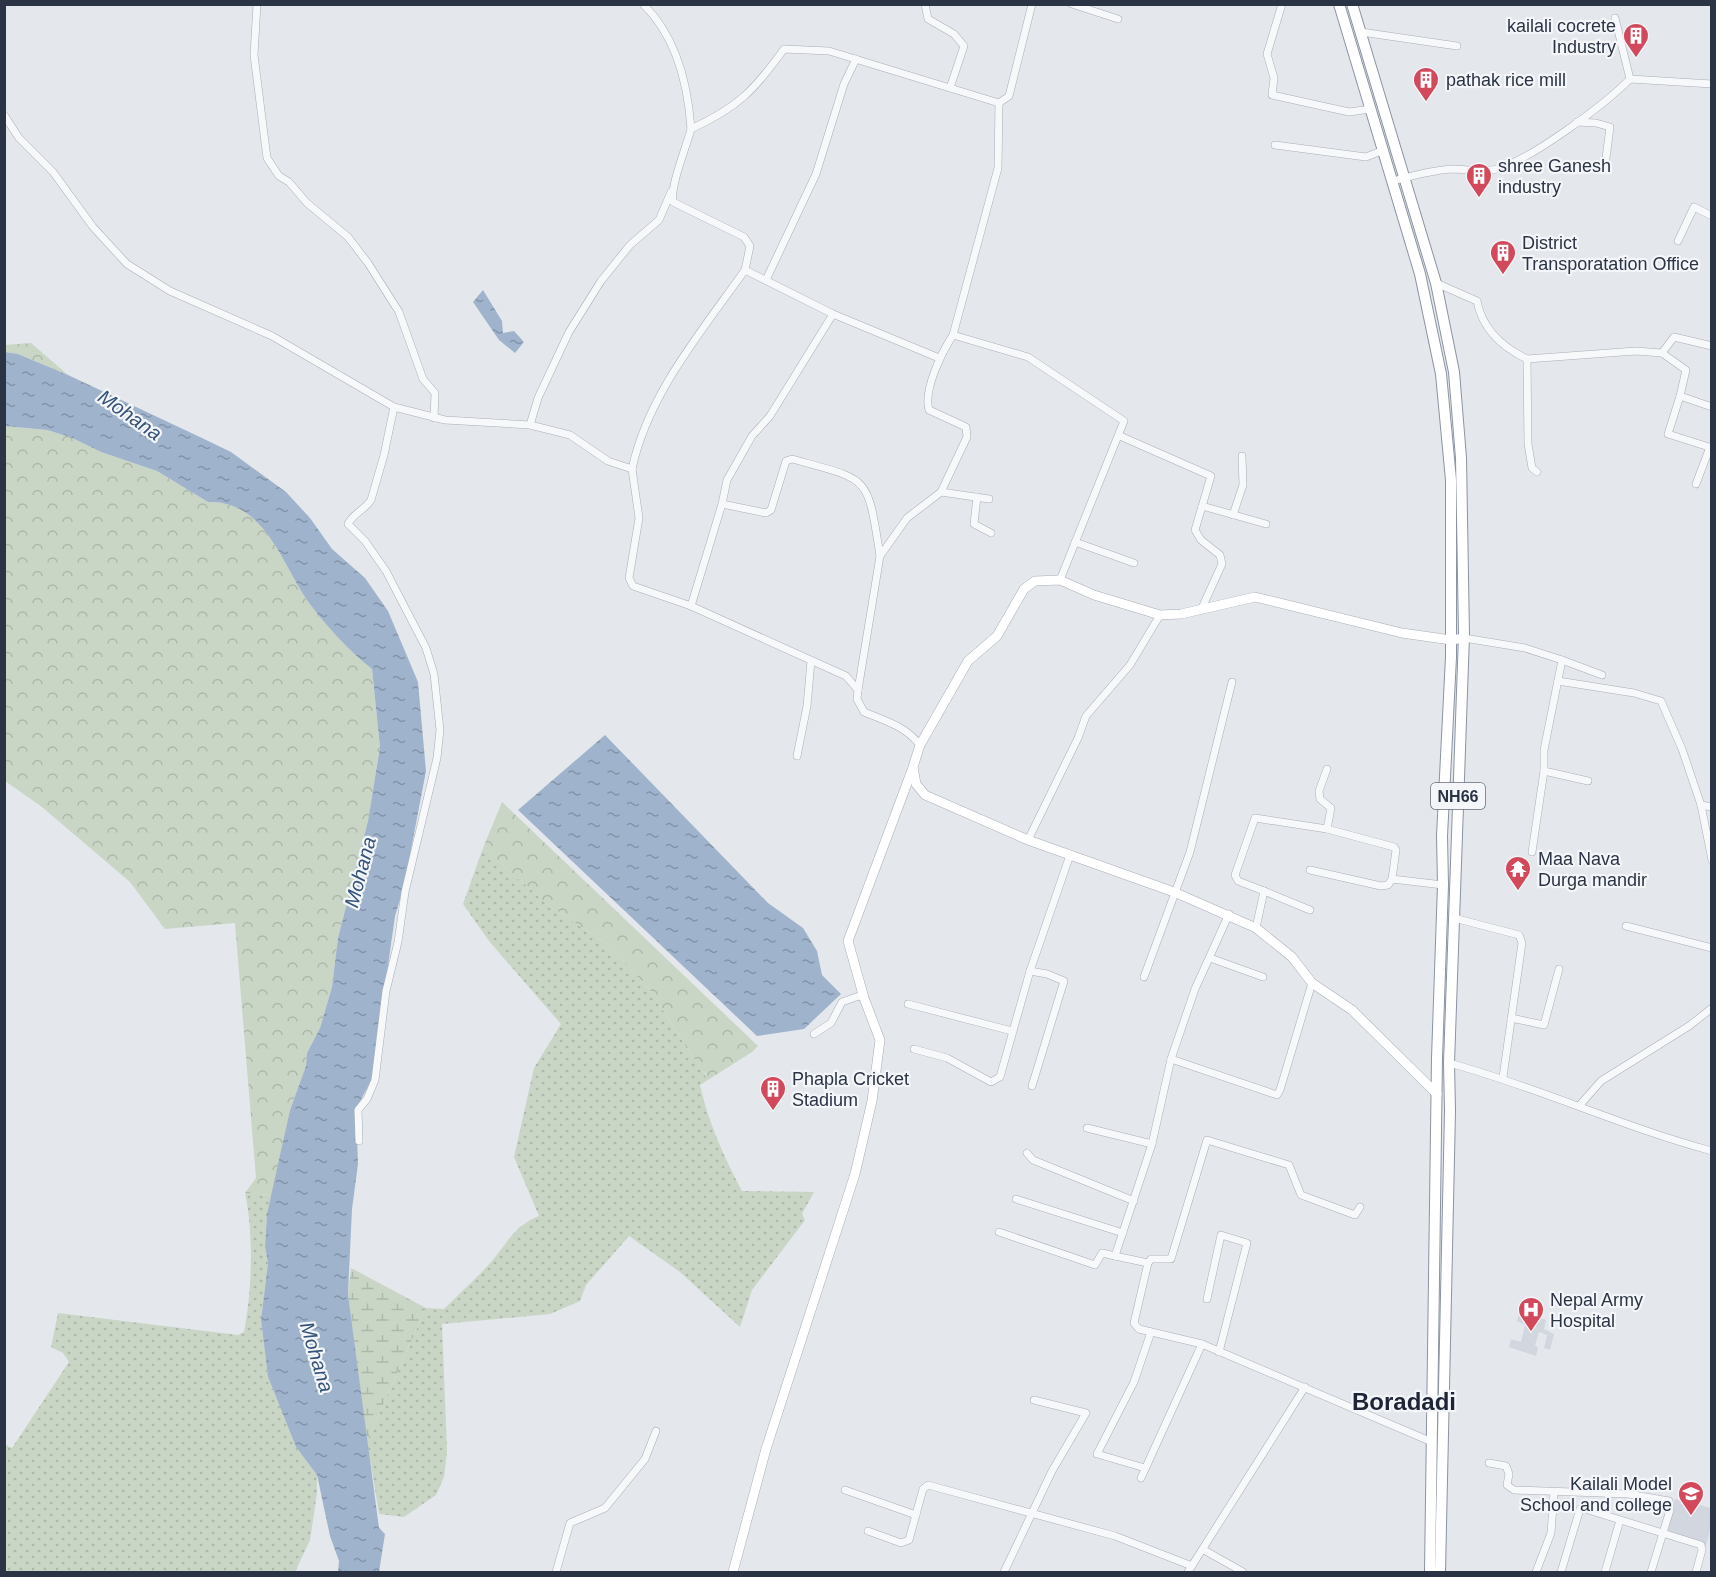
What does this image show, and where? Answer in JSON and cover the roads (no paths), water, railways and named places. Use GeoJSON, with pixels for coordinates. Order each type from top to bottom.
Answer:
{"type":"FeatureCollection","features":[{"type":"Feature","properties":{"kind":"highway","name":"NH66"},"geometry":{"type":"LineString","coordinates":[[1339,4],[1383,150],[1399,179],[1436,283],[1454,372],[1461,458],[1464,638],[1449,1063],[1450,1111],[1440,1572]]}},
{"type":"Feature","properties":{"kind":"highway","name":"NH66"},"geometry":{"type":"LineString","coordinates":[[1352,4],[1399,179],[1441,374],[1451,480],[1451,640],[1442,836],[1430,1572]]}},
{"type":"Feature","properties":{"kind":"main road"},"geometry":{"type":"LineString","coordinates":[[733,1572],[766,1449],[855,1174],[872,1101],[880,1040],[864,999],[848,941],[850,929],[920,745],[968,661],[996,636],[1027,585],[1039,580],[1060,580],[1094,595],[1160,615],[1201,610],[1255,597],[1402,633],[1451,640],[1464,638]]}},
{"type":"Feature","properties":{"kind":"main road"},"geometry":{"type":"LineString","coordinates":[[913,767],[916,784],[925,795],[1028,840],[1174,892],[1229,914],[1256,928],[1292,957],[1312,983],[1352,1010],[1437,1094]]}},
{"type":"Feature","properties":{"kind":"street"},"geometry":{"type":"LineString","coordinates":[[257,4],[254,55],[259,113],[267,158],[279,176],[289,182],[307,203],[348,237],[369,263],[399,312],[423,379],[435,393],[434,418]]}},
{"type":"Feature","properties":{"kind":"street"},"geometry":{"type":"LineString","coordinates":[[530,425],[538,398],[568,332],[601,281],[630,245],[659,220],[683,160],[691,129],[689,93],[672,46],[644,4]]}},
{"type":"Feature","properties":{"kind":"street"},"geometry":{"type":"LineString","coordinates":[[925,4],[928,19],[954,34],[964,46],[951,88]]}},
{"type":"Feature","properties":{"kind":"street"},"geometry":{"type":"LineString","coordinates":[[999,103],[1009,96],[1032,4]]}},
{"type":"Feature","properties":{"kind":"street"},"geometry":{"type":"LineString","coordinates":[[1072,4],[1118,19]]}},
{"type":"Feature","properties":{"kind":"street"},"geometry":{"type":"LineString","coordinates":[[1282,4],[1267,54],[1274,78],[1272,95],[1349,111],[1371,109]]}},
{"type":"Feature","properties":{"kind":"street"},"geometry":{"type":"LineString","coordinates":[[1615,18],[1630,79]]}},
{"type":"Feature","properties":{"kind":"street"},"geometry":{"type":"LineString","coordinates":[[1361,32],[1457,46]]}},
{"type":"Feature","properties":{"kind":"street"},"geometry":{"type":"LineString","coordinates":[[691,129],[718,116],[745,98],[784,49],[829,51],[999,103]]}},
{"type":"Feature","properties":{"kind":"street"},"geometry":{"type":"LineString","coordinates":[[766,280],[795,224],[816,174],[844,84],[856,59]]}},
{"type":"Feature","properties":{"kind":"street"},"geometry":{"type":"LineString","coordinates":[[1399,179],[1451,169],[1476,171],[1498,168],[1577,122],[1611,99],[1630,79],[1712,84]]}},
{"type":"Feature","properties":{"kind":"street"},"geometry":{"type":"LineString","coordinates":[[880,556],[907,518],[941,492],[967,437],[966,427],[929,410],[927,403],[939,358],[953,335],[998,168],[999,103]]}},
{"type":"Feature","properties":{"kind":"street"},"geometry":{"type":"LineString","coordinates":[[4,115],[19,138],[53,172],[93,227],[127,264],[170,291],[272,336],[394,407],[434,418],[530,425],[570,435],[608,461],[632,469]]}},
{"type":"Feature","properties":{"kind":"street"},"geometry":{"type":"LineString","coordinates":[[1577,122],[1610,127],[1605,166]]}},
{"type":"Feature","properties":{"kind":"street"},"geometry":{"type":"LineString","coordinates":[[1275,145],[1366,157],[1383,150]]}},
{"type":"Feature","properties":{"kind":"street"},"geometry":{"type":"LineString","coordinates":[[671,192],[673,202],[744,237],[750,246],[745,270],[693,342],[639,438],[632,469],[639,518],[629,578],[633,586],[691,606],[846,676],[858,690]]}},
{"type":"Feature","properties":{"kind":"street"},"geometry":{"type":"LineString","coordinates":[[1678,241],[1694,207],[1712,216]]}},
{"type":"Feature","properties":{"kind":"street"},"geometry":{"type":"LineString","coordinates":[[745,270],[833,314],[939,358]]}},
{"type":"Feature","properties":{"kind":"street"},"geometry":{"type":"LineString","coordinates":[[1436,283],[1477,301],[1480,318],[1490,330],[1517,354],[1527,359],[1636,351],[1662,353],[1686,370],[1668,434],[1711,447],[1696,484]]}},
{"type":"Feature","properties":{"kind":"street"},"geometry":{"type":"LineString","coordinates":[[691,606],[727,480],[752,436],[770,416],[833,314]]}},
{"type":"Feature","properties":{"kind":"street"},"geometry":{"type":"LineString","coordinates":[[953,335],[1028,357],[1124,421],[1120,436],[1060,580]]}},
{"type":"Feature","properties":{"kind":"street"},"geometry":{"type":"LineString","coordinates":[[1662,353],[1674,337],[1712,346]]}},
{"type":"Feature","properties":{"kind":"street"},"geometry":{"type":"LineString","coordinates":[[1527,359],[1528,444],[1532,468],[1537,472]]}},
{"type":"Feature","properties":{"kind":"street"},"geometry":{"type":"LineString","coordinates":[[1680,396],[1712,407]]}},
{"type":"Feature","properties":{"kind":"street"},"geometry":{"type":"LineString","coordinates":[[359,1141],[358,1110],[367,1099],[375,1080],[386,991],[399,942],[405,892],[437,758],[440,730],[434,674],[426,648],[386,571],[365,541],[348,524],[351,516],[367,506],[371,500],[384,455],[394,407]]}},
{"type":"Feature","properties":{"kind":"street"},"geometry":{"type":"LineString","coordinates":[[1120,436],[1211,476],[1195,530],[1201,540],[1220,555],[1222,564],[1201,610]]}},
{"type":"Feature","properties":{"kind":"street"},"geometry":{"type":"LineString","coordinates":[[1233,515],[1243,485],[1242,456]]}},
{"type":"Feature","properties":{"kind":"street"},"geometry":{"type":"LineString","coordinates":[[722,504],[766,513],[771,510],[786,461],[792,459],[844,473],[860,483],[870,497],[880,556],[857,699],[864,712],[897,725],[911,734],[920,745]]}},
{"type":"Feature","properties":{"kind":"street"},"geometry":{"type":"LineString","coordinates":[[941,492],[989,499]]}},
{"type":"Feature","properties":{"kind":"street"},"geometry":{"type":"LineString","coordinates":[[977,497],[974,524],[991,533]]}},
{"type":"Feature","properties":{"kind":"street"},"geometry":{"type":"LineString","coordinates":[[1202,506],[1266,524]]}},
{"type":"Feature","properties":{"kind":"street"},"geometry":{"type":"LineString","coordinates":[[1075,542],[1134,563]]}},
{"type":"Feature","properties":{"kind":"street"},"geometry":{"type":"LineString","coordinates":[[1028,840],[1078,738],[1086,716],[1130,665],[1160,615]]}},
{"type":"Feature","properties":{"kind":"street"},"geometry":{"type":"LineString","coordinates":[[1464,638],[1525,648],[1602,675]]}},
{"type":"Feature","properties":{"kind":"street"},"geometry":{"type":"LineString","coordinates":[[1532,852],[1544,771],[1544,750],[1562,660]]}},
{"type":"Feature","properties":{"kind":"street"},"geometry":{"type":"LineString","coordinates":[[797,756],[807,706],[811,661]]}},
{"type":"Feature","properties":{"kind":"street"},"geometry":{"type":"LineString","coordinates":[[1558,681],[1634,693],[1661,701],[1682,749],[1701,805],[1712,860]]}},
{"type":"Feature","properties":{"kind":"street"},"geometry":{"type":"LineString","coordinates":[[1144,977],[1190,852],[1232,682]]}},
{"type":"Feature","properties":{"kind":"street"},"geometry":{"type":"LineString","coordinates":[[1327,769],[1319,791],[1320,799],[1332,808],[1327,829]]}},
{"type":"Feature","properties":{"kind":"street"},"geometry":{"type":"LineString","coordinates":[[1544,771],[1588,781]]}},
{"type":"Feature","properties":{"kind":"street"},"geometry":{"type":"LineString","coordinates":[[1701,805],[1712,807]]}},
{"type":"Feature","properties":{"kind":"street"},"geometry":{"type":"LineString","coordinates":[[1310,910],[1235,878],[1255,818],[1327,829],[1394,847],[1396,850],[1392,879],[1388,885],[1380,886],[1311,870]]}},
{"type":"Feature","properties":{"kind":"street"},"geometry":{"type":"LineString","coordinates":[[914,1049],[947,1058],[991,1082],[1000,1077],[1030,971],[1070,855]]}},
{"type":"Feature","properties":{"kind":"street"},"geometry":{"type":"LineString","coordinates":[[1392,879],[1443,885]]}},
{"type":"Feature","properties":{"kind":"street"},"geometry":{"type":"LineString","coordinates":[[1256,928],[1264,891]]}},
{"type":"Feature","properties":{"kind":"street"},"geometry":{"type":"LineString","coordinates":[[1116,1256],[1152,1144],[1171,1059],[1195,989],[1229,914]]}},
{"type":"Feature","properties":{"kind":"street"},"geometry":{"type":"LineString","coordinates":[[1454,918],[1519,935],[1522,943],[1503,1077]]}},
{"type":"Feature","properties":{"kind":"street"},"geometry":{"type":"LineString","coordinates":[[1626,926],[1712,948]]}},
{"type":"Feature","properties":{"kind":"street"},"geometry":{"type":"LineString","coordinates":[[1210,958],[1263,976]]}},
{"type":"Feature","properties":{"kind":"street"},"geometry":{"type":"LineString","coordinates":[[1511,1018],[1544,1025],[1559,969]]}},
{"type":"Feature","properties":{"kind":"street"},"geometry":{"type":"LineString","coordinates":[[1030,971],[1047,974],[1064,981],[1032,1086]]}},
{"type":"Feature","properties":{"kind":"street"},"geometry":{"type":"LineString","coordinates":[[1171,1059],[1277,1095],[1281,1090],[1312,983]]}},
{"type":"Feature","properties":{"kind":"street"},"geometry":{"type":"LineString","coordinates":[[814,1034],[831,1023],[842,1002],[859,996],[864,999]]}},
{"type":"Feature","properties":{"kind":"street"},"geometry":{"type":"LineString","coordinates":[[908,1004],[1012,1031]]}},
{"type":"Feature","properties":{"kind":"street"},"geometry":{"type":"LineString","coordinates":[[1579,1106],[1601,1081],[1689,1026],[1712,1008]]}},
{"type":"Feature","properties":{"kind":"street"},"geometry":{"type":"LineString","coordinates":[[1449,1063],[1503,1077],[1620,1123],[1712,1151]]}},
{"type":"Feature","properties":{"kind":"street"},"geometry":{"type":"LineString","coordinates":[[1087,1128],[1152,1144]]}},
{"type":"Feature","properties":{"kind":"street"},"geometry":{"type":"LineString","coordinates":[[1360,1208],[1355,1215],[1300,1195],[1289,1165],[1207,1140],[1171,1259],[1151,1259],[1148,1263],[1134,1323],[1139,1329],[1202,1344],[1432,1442]]}},
{"type":"Feature","properties":{"kind":"street"},"geometry":{"type":"LineString","coordinates":[[1027,1153],[1033,1160],[1134,1201]]}},
{"type":"Feature","properties":{"kind":"street"},"geometry":{"type":"LineString","coordinates":[[1016,1199],[1123,1233]]}},
{"type":"Feature","properties":{"kind":"street"},"geometry":{"type":"LineString","coordinates":[[999,1232],[1095,1265],[1102,1253],[1148,1263]]}},
{"type":"Feature","properties":{"kind":"street"},"geometry":{"type":"LineString","coordinates":[[1208,1299],[1221,1235],[1247,1243],[1219,1352]]}},
{"type":"Feature","properties":{"kind":"street"},"geometry":{"type":"LineString","coordinates":[[1145,1468],[1096,1454],[1134,1383],[1151,1332]]}},
{"type":"Feature","properties":{"kind":"street"},"geometry":{"type":"LineString","coordinates":[[1141,1478],[1202,1344]]}},
{"type":"Feature","properties":{"kind":"street"},"geometry":{"type":"LineString","coordinates":[[868,1531],[901,1543],[909,1540],[923,1490],[928,1485],[1115,1536],[1190,1569],[1305,1387]]}},
{"type":"Feature","properties":{"kind":"street"},"geometry":{"type":"LineString","coordinates":[[1004,1572],[1031,1512],[1086,1413],[1035,1400]]}},
{"type":"Feature","properties":{"kind":"street"},"geometry":{"type":"LineString","coordinates":[[556,1572],[570,1523],[605,1508],[645,1459],[656,1431]]}},
{"type":"Feature","properties":{"kind":"street"},"geometry":{"type":"LineString","coordinates":[[1489,1462],[1506,1466],[1509,1474],[1508,1485],[1514,1490],[1628,1494],[1670,1501],[1670,1510],[1651,1572]]}},
{"type":"Feature","properties":{"kind":"street"},"geometry":{"type":"LineString","coordinates":[[845,1490],[916,1515]]}},
{"type":"Feature","properties":{"kind":"street"},"geometry":{"type":"LineString","coordinates":[[1536,1572],[1551,1533],[1554,1492]]}},
{"type":"Feature","properties":{"kind":"street"},"geometry":{"type":"LineString","coordinates":[[1561,1572],[1580,1509],[1702,1547],[1696,1572]]}},
{"type":"Feature","properties":{"kind":"street"},"geometry":{"type":"LineString","coordinates":[[1605,1572],[1620,1520]]}},
{"type":"Feature","properties":{"kind":"street"},"geometry":{"type":"LineString","coordinates":[[1204,1550],[1243,1572]]}},
{"type":"Feature","properties":{"kind":"water"},"geometry":{"type":"Polygon","coordinates":[[[483,290],[502,321],[503,333],[514,331],[524,342],[515,353],[499,340],[473,302],[483,290]]]}},
{"type":"Feature","properties":{"kind":"water","name":"Mohana"},"geometry":{"type":"Polygon","coordinates":[[[5,352],[18,354],[68,375],[231,452],[286,492],[310,518],[332,549],[365,578],[388,611],[418,682],[426,771],[404,886],[395,916],[372,1079],[356,1109],[358,1164],[352,1209],[348,1294],[379,1528],[385,1534],[379,1572],[338,1572],[339,1561],[330,1536],[317,1475],[296,1447],[268,1377],[261,1320],[268,1263],[265,1247],[267,1214],[290,1110],[306,1066],[307,1053],[320,1028],[332,987],[338,938],[368,821],[380,747],[372,669],[331,630],[316,612],[270,538],[258,523],[244,512],[228,504],[208,502],[157,471],[101,452],[70,437],[47,430],[5,426],[5,352]]]}},
{"type":"Feature","properties":{"kind":"water"},"geometry":{"type":"Polygon","coordinates":[[[605,735],[768,903],[803,928],[817,951],[822,975],[841,994],[804,1029],[757,1036],[518,810],[605,735]]]}},
{"type":"Feature","properties":{"kind":"place","name":"kailali cocrete Industry"},"geometry":{"type":"Point","coordinates":[1636,59]}},
{"type":"Feature","properties":{"kind":"place","name":"pathak rice mill"},"geometry":{"type":"Point","coordinates":[1426,103]}},
{"type":"Feature","properties":{"kind":"place","name":"shree Ganesh industry"},"geometry":{"type":"Point","coordinates":[1479,199]}},
{"type":"Feature","properties":{"kind":"place","name":"District Transporatation Office"},"geometry":{"type":"Point","coordinates":[1503,276]}},
{"type":"Feature","properties":{"kind":"place","name":"Maa Nava Durga mandir"},"geometry":{"type":"Point","coordinates":[1518,892]}},
{"type":"Feature","properties":{"kind":"place","name":"Phapla Cricket Stadium"},"geometry":{"type":"Point","coordinates":[773,1112]}},
{"type":"Feature","properties":{"kind":"place","name":"Nepal Army Hospital"},"geometry":{"type":"Point","coordinates":[1531,1333]}},
{"type":"Feature","properties":{"kind":"place","name":"Kailali Model School and college"},"geometry":{"type":"Point","coordinates":[1691,1517]}},
{"type":"Feature","properties":{"kind":"district","name":"Boradadi"},"geometry":{"type":"Point","coordinates":[1404,1402]}}]}
